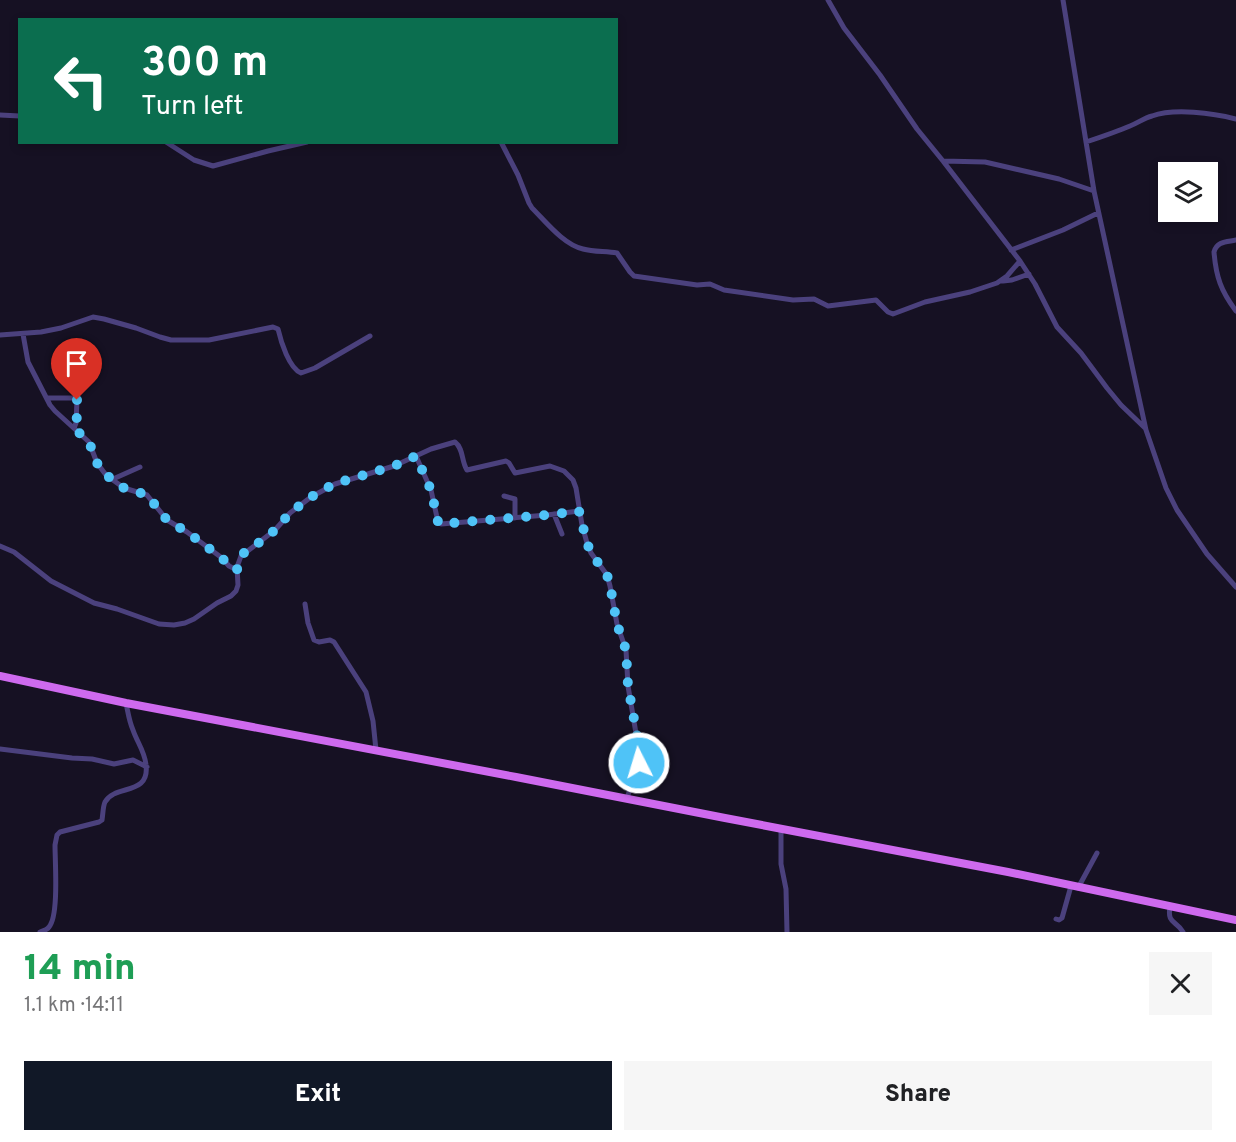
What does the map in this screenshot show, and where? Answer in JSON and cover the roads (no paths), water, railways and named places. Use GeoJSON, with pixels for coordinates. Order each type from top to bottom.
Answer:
{"type":"FeatureCollection","features":[{"type":"Feature","properties":{"kind":"main road"},"geometry":{"type":"LineString","coordinates":[[0,676],[126,703],[1008,872],[1236,920]]}},
{"type":"Feature","properties":{"kind":"street"},"geometry":{"type":"LineString","coordinates":[[828,0],[844,28],[917,129],[1020,261],[1058,327],[1121,405],[1146,430]]}},
{"type":"Feature","properties":{"kind":"street"},"geometry":{"type":"LineString","coordinates":[[1062,1],[1098,213],[1146,430],[1166,488],[1177,510],[1196,540],[1236,587]]}},
{"type":"Feature","properties":{"kind":"street"},"geometry":{"type":"LineString","coordinates":[[1086,142],[1158,114],[1181,112],[1236,119]]}},
{"type":"Feature","properties":{"kind":"street"},"geometry":{"type":"LineString","coordinates":[[0,115],[18,116]]}},
{"type":"Feature","properties":{"kind":"street"},"geometry":{"type":"LineString","coordinates":[[169,144],[194,160],[213,166],[297,144]]}},
{"type":"Feature","properties":{"kind":"street"},"geometry":{"type":"LineString","coordinates":[[502,144],[532,208],[560,236],[573,245],[584,250],[616,253],[634,276],[697,285],[710,284],[724,290],[793,300],[814,299],[828,306],[876,300],[893,314],[925,302],[970,292],[1002,280],[1020,261]]}},
{"type":"Feature","properties":{"kind":"street"},"geometry":{"type":"LineString","coordinates":[[943,160],[985,162],[1059,179],[1094,191]]}},
{"type":"Feature","properties":{"kind":"street"},"geometry":{"type":"LineString","coordinates":[[1011,250],[1063,230],[1098,213]]}},
{"type":"Feature","properties":{"kind":"street"},"geometry":{"type":"LineString","coordinates":[[1236,240],[1220,243],[1214,252],[1224,296],[1236,311]]}},
{"type":"Feature","properties":{"kind":"street"},"geometry":{"type":"LineString","coordinates":[[1002,280],[1012,280],[1029,274]]}},
{"type":"Feature","properties":{"kind":"street"},"geometry":{"type":"LineString","coordinates":[[0,335],[65,327],[90,317],[110,320],[171,340],[209,340],[273,327],[278,329],[293,367],[301,373],[315,368],[370,336]]}},
{"type":"Feature","properties":{"kind":"street"},"geometry":{"type":"LineString","coordinates":[[23,333],[28,362],[47,398],[55,411],[89,442],[97,463],[106,475],[124,488],[147,495],[167,520],[187,532],[237,570]]}},
{"type":"Feature","properties":{"kind":"street"},"geometry":{"type":"LineString","coordinates":[[47,398],[76,399],[77,411],[74,428]]}},
{"type":"Feature","properties":{"kind":"street"},"geometry":{"type":"LineString","coordinates":[[0,546],[14,552],[51,580],[101,605],[159,624],[174,625],[189,622],[217,603],[230,598],[237,589],[237,570],[241,556],[275,530],[290,513],[311,497],[334,484],[394,466],[431,449],[455,442],[460,448],[467,470],[506,461],[515,473],[547,466],[558,469],[573,480],[587,543],[591,553],[607,575],[617,624],[626,650],[628,686],[640,757],[627,798]]}},
{"type":"Feature","properties":{"kind":"street"},"geometry":{"type":"LineString","coordinates":[[416,456],[431,490],[439,523],[449,524],[579,511]]}},
{"type":"Feature","properties":{"kind":"street"},"geometry":{"type":"LineString","coordinates":[[113,479],[140,467]]}},
{"type":"Feature","properties":{"kind":"street"},"geometry":{"type":"LineString","coordinates":[[504,496],[515,499],[515,518]]}},
{"type":"Feature","properties":{"kind":"street"},"geometry":{"type":"LineString","coordinates":[[554,514],[562,534]]}},
{"type":"Feature","properties":{"kind":"street"},"geometry":{"type":"LineString","coordinates":[[305,604],[314,640],[334,642],[365,688],[373,721],[376,750]]}},
{"type":"Feature","properties":{"kind":"street"},"geometry":{"type":"LineString","coordinates":[[40,932],[51,925],[55,910],[57,835],[60,832],[99,822],[102,820],[106,801],[114,795],[141,784],[144,780],[147,767],[126,703]]}},
{"type":"Feature","properties":{"kind":"street"},"geometry":{"type":"LineString","coordinates":[[0,749],[90,759],[114,764],[133,760],[147,767]]}},
{"type":"Feature","properties":{"kind":"street"},"geometry":{"type":"LineString","coordinates":[[781,828],[781,867],[786,894],[787,932]]}},
{"type":"Feature","properties":{"kind":"street"},"geometry":{"type":"LineString","coordinates":[[1056,919],[1060,920],[1064,915],[1075,887],[1097,853]]}},
{"type":"Feature","properties":{"kind":"street"},"geometry":{"type":"LineString","coordinates":[[1170,907],[1170,919],[1183,932]]}}]}
